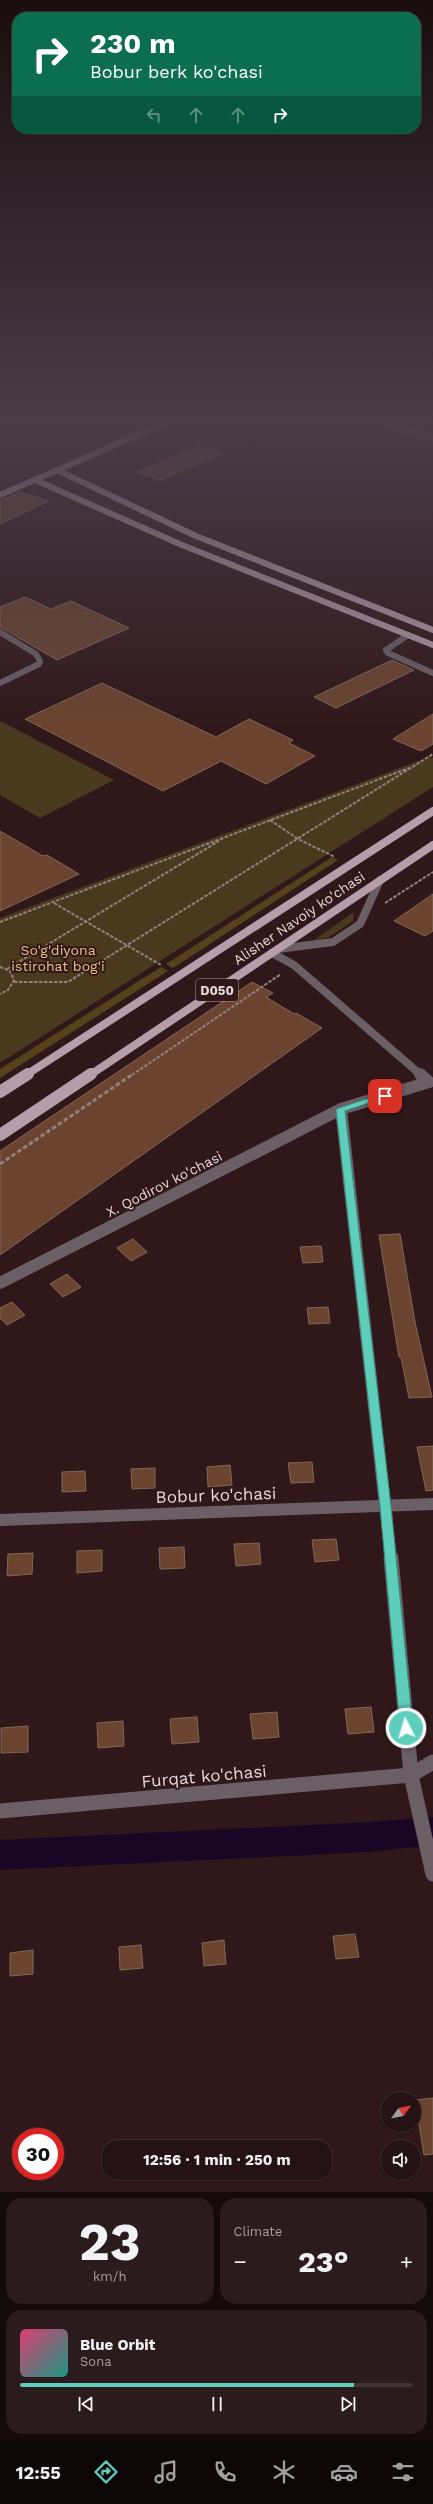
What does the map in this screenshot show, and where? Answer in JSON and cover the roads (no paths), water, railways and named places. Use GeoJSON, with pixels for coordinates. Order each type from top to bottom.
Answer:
{"type":"FeatureCollection","features":[{"type":"Feature","properties":{"kind":"main road"},"geometry":{"type":"LineString","coordinates":[[137,525],[182,545],[433,645]]}},
{"type":"Feature","properties":{"kind":"main road"},"geometry":{"type":"LineString","coordinates":[[172,525],[243,556],[433,630]]}},
{"type":"Feature","properties":{"kind":"main road","name":"Alisher Navoiy ko'chasi"},"geometry":{"type":"LineString","coordinates":[[0,1092],[433,811]]}},
{"type":"Feature","properties":{"kind":"main road","name":"Alisher Navoiy ko'chasi"},"geometry":{"type":"LineString","coordinates":[[0,1135],[433,844]]}},
{"type":"Feature","properties":{"kind":"street"},"geometry":{"type":"LineString","coordinates":[[0,632],[36,654],[40,661],[39,664],[0,683]]}},
{"type":"Feature","properties":{"kind":"street"},"geometry":{"type":"LineString","coordinates":[[408,635],[386,650],[388,653],[433,673]]}},
{"type":"Feature","properties":{"kind":"street"},"geometry":{"type":"LineString","coordinates":[[275,951],[333,942],[360,924],[380,880]]}},
{"type":"Feature","properties":{"kind":"street"},"geometry":{"type":"LineString","coordinates":[[275,951],[294,965],[431,1082]]}},
{"type":"Feature","properties":{"kind":"street","name":"X. Qodirov ko'chasi"},"geometry":{"type":"LineString","coordinates":[[0,1283],[341,1109],[431,1082]]}},
{"type":"Feature","properties":{"kind":"street"},"geometry":{"type":"LineString","coordinates":[[341,1109],[386,1506],[411,1775],[433,1874]]}},
{"type":"Feature","properties":{"kind":"street","name":"Bobur ko'chasi"},"geometry":{"type":"LineString","coordinates":[[0,1520],[433,1504]]}},
{"type":"Feature","properties":{"kind":"street"},"geometry":{"type":"LineString","coordinates":[[411,1775],[433,1762]]}},
{"type":"Feature","properties":{"kind":"street","name":"Furqat ko'chasi"},"geometry":{"type":"LineString","coordinates":[[0,1811],[30,1810],[411,1775]]}},
{"type":"Feature","properties":{"kind":"waterway"},"geometry":{"type":"LineString","coordinates":[[0,1855],[370,1837],[433,1831]]}},
{"type":"Feature","properties":{"kind":"park label","name":"So'g'diyona istirohat bog'i"},"geometry":{"type":"Point","coordinates":[58,958]}}]}
